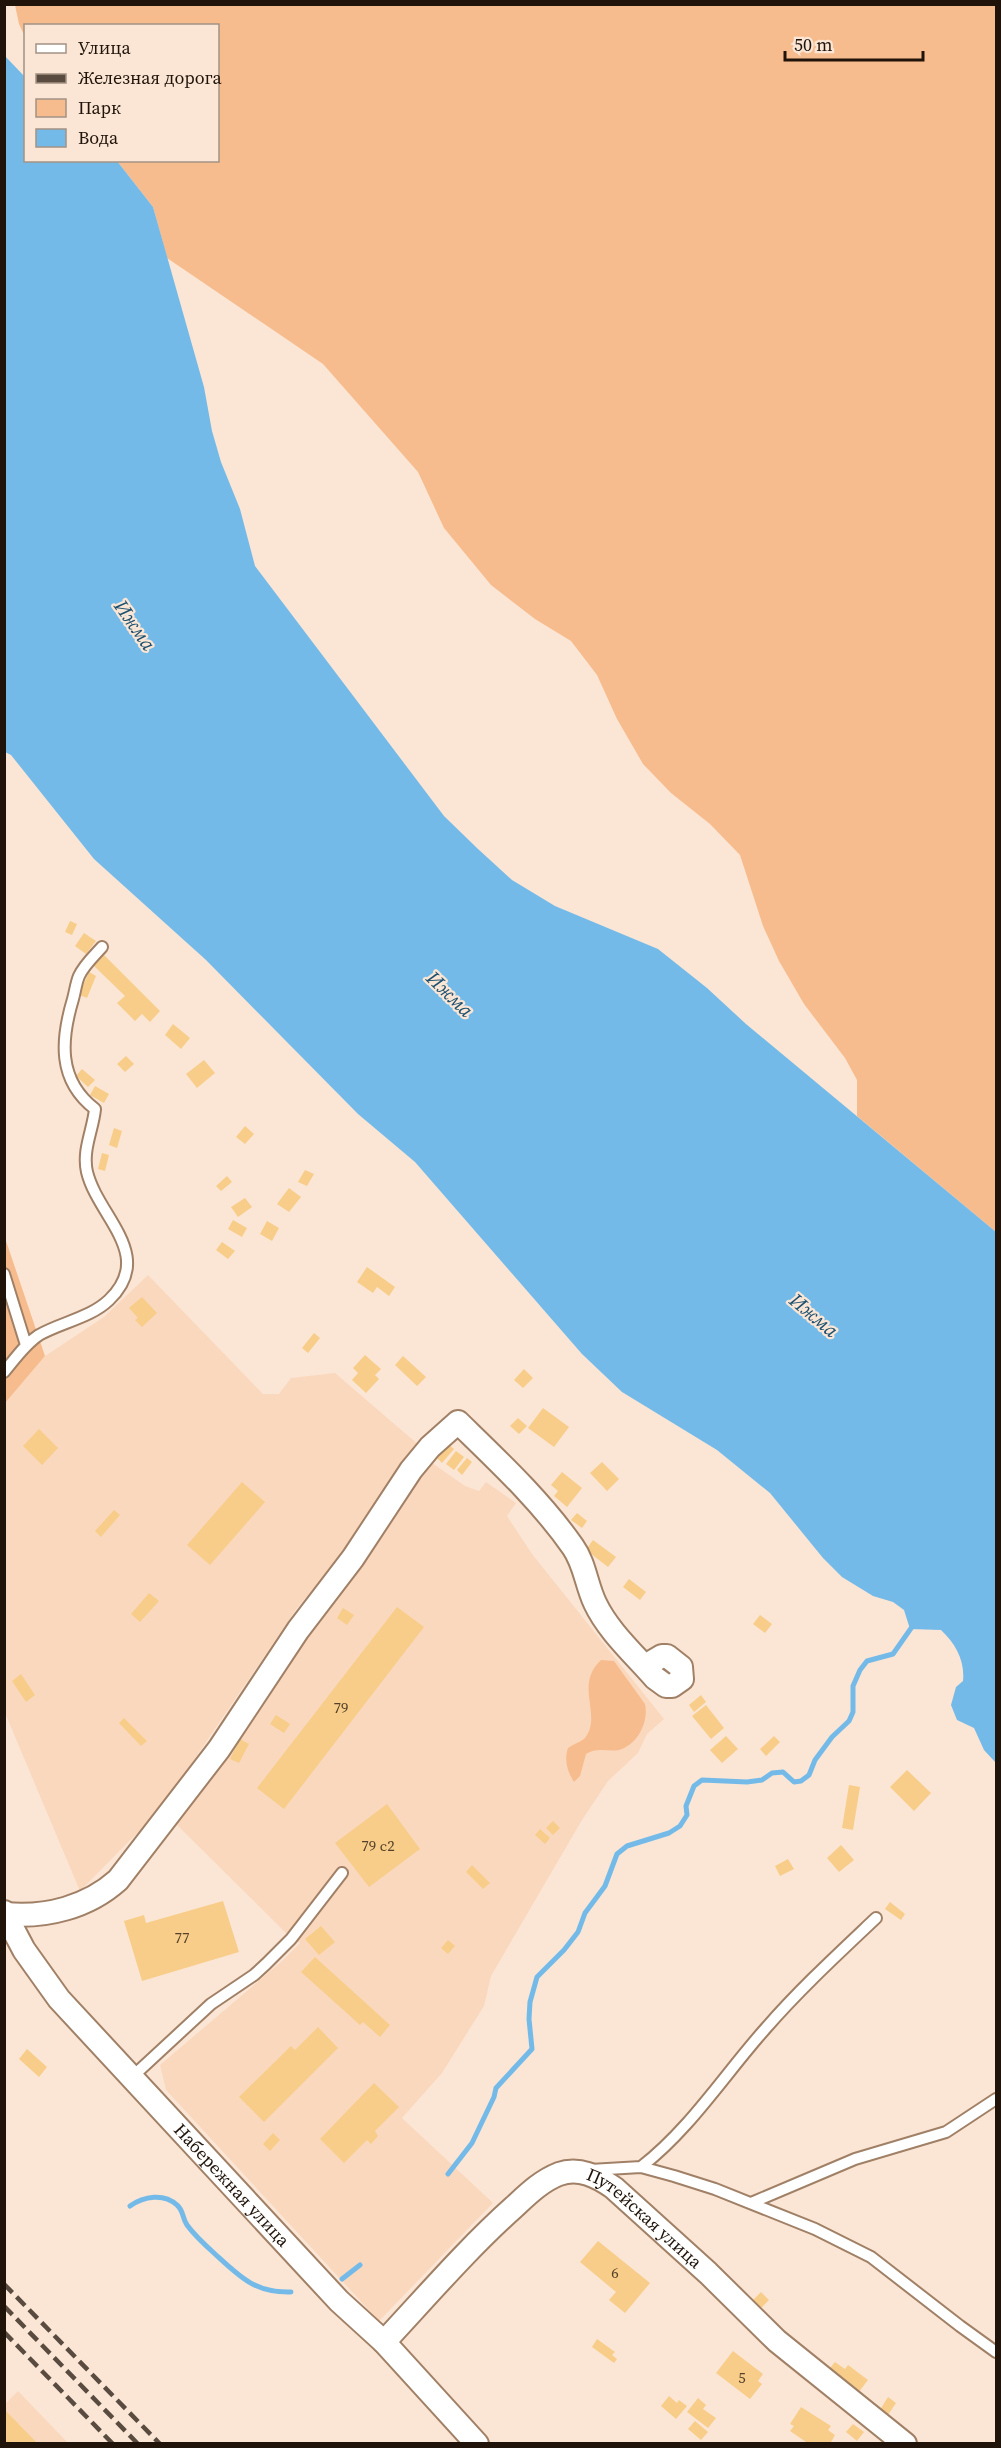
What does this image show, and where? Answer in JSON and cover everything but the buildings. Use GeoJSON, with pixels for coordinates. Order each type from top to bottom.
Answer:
{"type":"FeatureCollection","features":[{"type":"Feature","properties":{"kind":"street"},"geometry":{"type":"LineString","coordinates":[[5,1913],[39,1914],[76,1906],[105,1892],[118,1880],[219,1749],[298,1630],[353,1558],[411,1470],[436,1441],[458,1422],[507,1470],[561,1530],[580,1558],[591,1594],[601,1614],[645,1666]]}},
{"type":"Feature","properties":{"kind":"street","name":"Набережная улица"},"geometry":{"type":"LineString","coordinates":[[5,1913],[24,1950],[59,1999],[339,2301],[384,2342],[477,2444]]}},
{"type":"Feature","properties":{"kind":"street","name":"Путейская улица"},"geometry":{"type":"LineString","coordinates":[[384,2342],[492,2227],[532,2190],[559,2174],[578,2171],[598,2177],[614,2188],[708,2273],[784,2348],[906,2444]]}},
{"type":"Feature","properties":{"kind":"lane"},"geometry":{"type":"LineString","coordinates":[[4,1372],[26,1345],[41,1334],[99,1308],[120,1287],[126,1273],[127,1253],[124,1241],[91,1186],[87,1171],[86,1149],[95,1109],[76,1087],[64,1054],[66,1024],[80,976],[102,947]]}},
{"type":"Feature","properties":{"kind":"lane"},"geometry":{"type":"LineString","coordinates":[[4,1274],[26,1345]]}},
{"type":"Feature","properties":{"kind":"lane"},"geometry":{"type":"LineString","coordinates":[[131,2078],[212,2004],[266,1964],[291,1938],[342,1873]]}},
{"type":"Feature","properties":{"kind":"lane"},"geometry":{"type":"LineString","coordinates":[[641,2167],[696,2115],[750,2046],[794,1998],[876,1918]]}},
{"type":"Feature","properties":{"kind":"lane"},"geometry":{"type":"LineString","coordinates":[[752,2203],[855,2159],[946,2132],[996,2099]]}},
{"type":"Feature","properties":{"kind":"lane"},"geometry":{"type":"LineString","coordinates":[[578,2171],[641,2167],[715,2189],[815,2229],[870,2257],[996,2352]]}},
{"type":"Feature","properties":{"kind":"shaded area"},"geometry":{"type":"Polygon","coordinates":[[[148,1275],[263,1394],[279,1394],[291,1378],[335,1373],[420,1446],[328,1572],[297,1608],[160,1810],[80,1891],[5,1713],[4,1403],[45,1356],[104,1317],[148,1275]]]}},
{"type":"Feature","properties":{"kind":"shaded area"},"geometry":{"type":"Polygon","coordinates":[[[428,1460],[465,1486],[479,1491],[486,1482],[516,1503],[507,1516],[532,1554],[664,1719],[647,1734],[638,1753],[608,1781],[582,1820],[491,1976],[484,2006],[442,2073],[402,2118],[493,2203],[379,2321],[166,2090],[160,2065],[300,1943],[291,1938],[177,1825],[177,1821],[428,1460]]]}},
{"type":"Feature","properties":{"kind":"shaded area"},"geometry":{"type":"Polygon","coordinates":[[[18,2391],[68,2443],[5,2443],[4,2405],[18,2391]]]}},
{"type":"Feature","properties":{"kind":"green space"},"geometry":{"type":"Polygon","coordinates":[[[15,5],[996,5],[996,1232],[857,1116],[857,1080],[845,1058],[804,1004],[779,961],[763,926],[740,855],[710,824],[671,793],[643,764],[617,719],[597,675],[571,641],[535,619],[491,585],[444,528],[418,472],[323,364],[167,258],[153,207],[118,162],[219,162],[219,24],[24,24],[24,35],[15,5]]]}},
{"type":"Feature","properties":{"kind":"green space"},"geometry":{"type":"Polygon","coordinates":[[[4,1235],[45,1356],[5,1403],[4,1403],[4,1235]]]}},
{"type":"Feature","properties":{"kind":"green space"},"geometry":{"type":"Polygon","coordinates":[[[601,1660],[614,1661],[645,1704],[644,1725],[637,1738],[626,1747],[586,1754],[580,1776],[574,1782],[567,1765],[567,1752],[568,1748],[584,1739],[589,1730],[591,1711],[589,1680],[601,1660]]]}},
{"type":"Feature","properties":{"kind":"water","name":"Ижма"},"geometry":{"type":"Polygon","coordinates":[[[5,56],[24,76],[24,162],[118,162],[153,207],[204,387],[212,431],[221,462],[240,509],[255,566],[444,816],[512,880],[555,906],[658,949],[996,1232],[996,1763],[984,1750],[974,1728],[957,1720],[951,1705],[956,1687],[963,1681],[963,1667],[955,1647],[946,1635],[941,1630],[910,1629],[904,1610],[893,1602],[873,1596],[842,1577],[823,1558],[770,1493],[717,1450],[622,1392],[582,1354],[415,1162],[358,1114],[206,960],[94,859],[11,755],[5,752],[5,56]]]}},
{"type":"Feature","properties":{"kind":"waterway"},"geometry":{"type":"LineString","coordinates":[[448,2174],[472,2143],[496,2088],[532,2049],[530,2002],[537,1977],[578,1932],[585,1913],[605,1886],[617,1854],[627,1846],[669,1833],[680,1826],[687,1815],[686,1806],[694,1786],[702,1780],[747,1782],[762,1780],[772,1773],[783,1772],[794,1782],[801,1781],[809,1775],[815,1760],[832,1737],[849,1721],[853,1712],[853,1686],[860,1670],[867,1661],[893,1654],[914,1624]]}},
{"type":"Feature","properties":{"kind":"waterway"},"geometry":{"type":"LineString","coordinates":[[130,2206],[154,2197],[172,2201],[179,2207],[185,2222],[197,2237],[241,2276],[267,2290],[291,2292]]}},
{"type":"Feature","properties":{"kind":"waterway"},"geometry":{"type":"LineString","coordinates":[[342,2279],[360,2265]]}},
{"type":"Feature","properties":{"kind":"railway"},"geometry":{"type":"LineString","coordinates":[[4,2284],[160,2444]]}},
{"type":"Feature","properties":{"kind":"railway"},"geometry":{"type":"LineString","coordinates":[[4,2306],[138,2444]]}},
{"type":"Feature","properties":{"kind":"railway"},"geometry":{"type":"LineString","coordinates":[[4,2332],[113,2444]]}}]}
